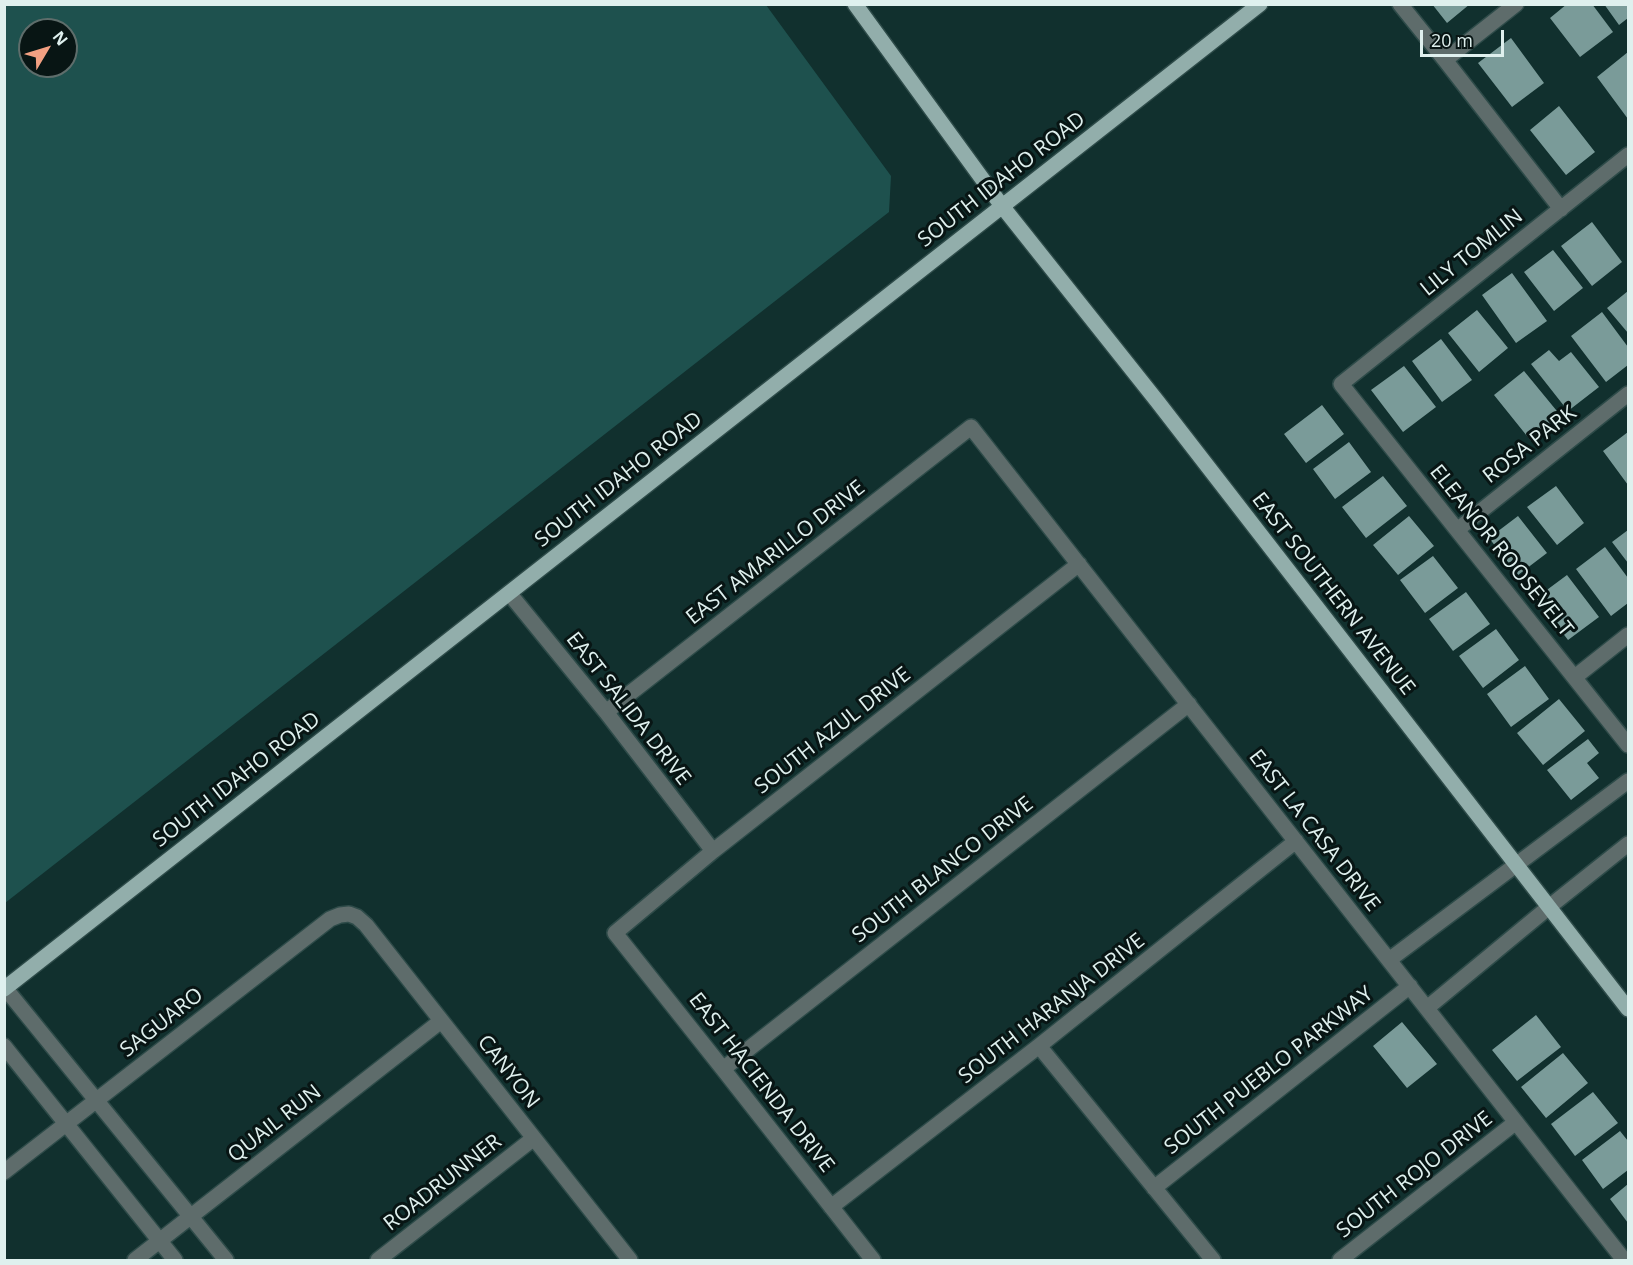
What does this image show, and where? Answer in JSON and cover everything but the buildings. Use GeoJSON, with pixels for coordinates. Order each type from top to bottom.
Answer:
{"type":"FeatureCollection","features":[{"type":"Feature","properties":{"kind":"main road","name":"EAST SOUTHERN AVENUE"},"geometry":{"type":"LineString","coordinates":[[855,4],[1002,206],[1157,401],[1629,1009]]}},
{"type":"Feature","properties":{"kind":"main road","name":"SOUTH IDAHO ROAD"},"geometry":{"type":"LineString","coordinates":[[5,988],[1260,4]]}},
{"type":"Feature","properties":{"kind":"lane"},"geometry":{"type":"LineString","coordinates":[[1400,4],[1561,209]]}},
{"type":"Feature","properties":{"kind":"lane"},"geometry":{"type":"LineString","coordinates":[[1445,60],[1516,4]]}},
{"type":"Feature","properties":{"kind":"lane","name":"LILY TOMLIN"},"geometry":{"type":"LineString","coordinates":[[1341,384],[1629,155]]}},
{"type":"Feature","properties":{"kind":"lane","name":"ELEANOR ROOSEVELT"},"geometry":{"type":"LineString","coordinates":[[1341,384],[1629,745]]}},
{"type":"Feature","properties":{"kind":"lane","name":"ROSA PARK"},"geometry":{"type":"LineString","coordinates":[[1457,530],[1629,394]]}},
{"type":"Feature","properties":{"kind":"lane","name":"EAST LA CASA DRIVE"},"geometry":{"type":"LineString","coordinates":[[971,427],[1624,1260]]}},
{"type":"Feature","properties":{"kind":"lane","name":"EAST AMARILLO DRIVE"},"geometry":{"type":"LineString","coordinates":[[606,712],[971,427]]}},
{"type":"Feature","properties":{"kind":"lane","name":"SOUTH AZUL DRIVE"},"geometry":{"type":"LineString","coordinates":[[615,933],[713,851],[1079,564]]}},
{"type":"Feature","properties":{"kind":"lane","name":"EAST SALIDA DRIVE"},"geometry":{"type":"LineString","coordinates":[[509,593],[606,712],[713,851]]}},
{"type":"Feature","properties":{"kind":"lane"},"geometry":{"type":"LineString","coordinates":[[1575,677],[1629,635]]}},
{"type":"Feature","properties":{"kind":"lane","name":"SOUTH BLANCO DRIVE"},"geometry":{"type":"LineString","coordinates":[[723,1069],[1189,704]]}},
{"type":"Feature","properties":{"kind":"lane"},"geometry":{"type":"LineString","coordinates":[[1389,960],[1629,781]]}},
{"type":"Feature","properties":{"kind":"lane","name":"SOUTH HARANJA DRIVE"},"geometry":{"type":"LineString","coordinates":[[831,1207],[1296,842]]}},
{"type":"Feature","properties":{"kind":"lane"},"geometry":{"type":"LineString","coordinates":[[1427,1008],[1629,844]]}},
{"type":"Feature","properties":{"kind":"lane","name":"CANYON"},"geometry":{"type":"LineString","coordinates":[[349,914],[357,917],[366,925],[534,1138],[625,1259]]}},
{"type":"Feature","properties":{"kind":"lane","name":"SAGUARO"},"geometry":{"type":"LineString","coordinates":[[4,1173],[330,919],[349,914]]}},
{"type":"Feature","properties":{"kind":"lane","name":"EAST HACIENDA DRIVE"},"geometry":{"type":"LineString","coordinates":[[615,933],[873,1260]]}},
{"type":"Feature","properties":{"kind":"lane","name":"SOUTH PUEBLO PARKWAY"},"geometry":{"type":"LineString","coordinates":[[1154,1188],[1410,986]]}},
{"type":"Feature","properties":{"kind":"lane"},"geometry":{"type":"LineString","coordinates":[[5,988],[226,1260]]}},
{"type":"Feature","properties":{"kind":"lane","name":"QUAIL RUN"},"geometry":{"type":"LineString","coordinates":[[135,1260],[441,1021]]}},
{"type":"Feature","properties":{"kind":"lane"},"geometry":{"type":"LineString","coordinates":[[4,1046],[175,1260]]}},
{"type":"Feature","properties":{"kind":"lane"},"geometry":{"type":"LineString","coordinates":[[1039,1046],[1213,1260]]}},
{"type":"Feature","properties":{"kind":"lane","name":"SOUTH ROJO DRIVE"},"geometry":{"type":"LineString","coordinates":[[1340,1260],[1515,1122]]}},
{"type":"Feature","properties":{"kind":"lane","name":"ROADRUNNER"},"geometry":{"type":"LineString","coordinates":[[378,1260],[534,1138]]}},
{"type":"Feature","properties":{"kind":"shaded area"},"geometry":{"type":"Polygon","coordinates":[[[5,4],[766,5],[891,176],[889,212],[5,903],[5,4]]]}}]}
